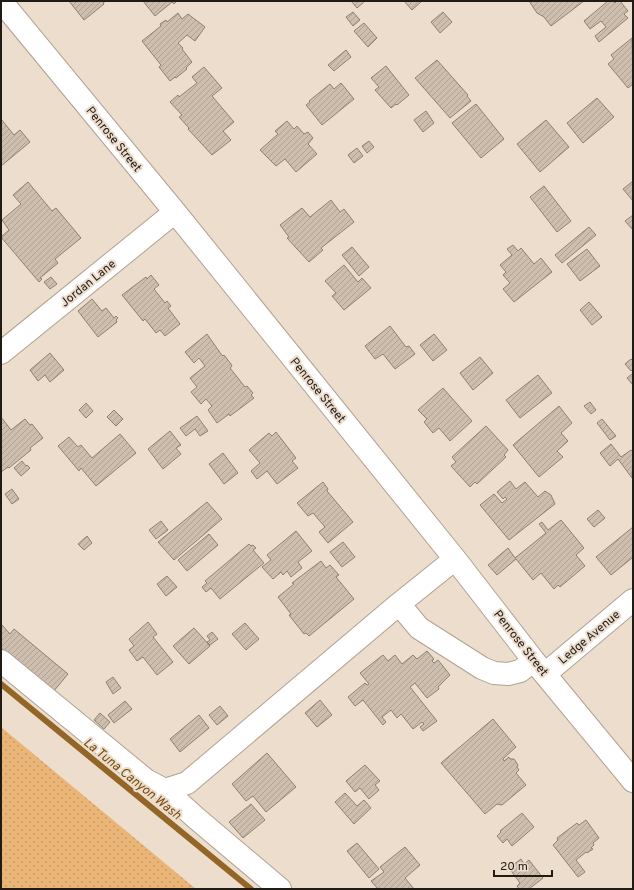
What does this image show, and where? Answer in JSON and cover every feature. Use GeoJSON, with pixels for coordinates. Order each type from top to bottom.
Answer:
{"type":"FeatureCollection","features":[{"type":"Feature","properties":{"kind":"street","name":"Penrose Street"},"geometry":{"type":"LineString","coordinates":[[1,1],[175,212],[633,782]]}},
{"type":"Feature","properties":{"kind":"street","name":"Jordan Lane"},"geometry":{"type":"LineString","coordinates":[[1,353],[175,212]]}},
{"type":"Feature","properties":{"kind":"street"},"geometry":{"type":"LineString","coordinates":[[165,790],[187,783],[399,604],[455,560]]}},
{"type":"Feature","properties":{"kind":"street","name":"Ledge Avenue"},"geometry":{"type":"LineString","coordinates":[[399,604],[419,628],[482,668],[494,673],[508,674],[540,667],[633,600]]}},
{"type":"Feature","properties":{"kind":"street"},"geometry":{"type":"LineString","coordinates":[[1,661],[146,780],[165,790],[280,889]]}},
{"type":"Feature","properties":{"kind":"shaded area"},"geometry":{"type":"Polygon","coordinates":[[[1,727],[196,889],[1,889],[1,727]]]}},
{"type":"Feature","properties":{"kind":"building"},"geometry":{"type":"Polygon","coordinates":[[[69,1],[106,1],[84,20],[69,1]]]}},
{"type":"Feature","properties":{"kind":"building"},"geometry":{"type":"Polygon","coordinates":[[[143,1],[177,1],[174,4],[172,2],[155,16],[143,1]]]}},
{"type":"Feature","properties":{"kind":"building"},"geometry":{"type":"Polygon","coordinates":[[[351,1],[365,1],[357,8],[351,1]]]}},
{"type":"Feature","properties":{"kind":"building"},"geometry":{"type":"Polygon","coordinates":[[[404,1],[422,1],[412,10],[404,1]]]}},
{"type":"Feature","properties":{"kind":"building"},"geometry":{"type":"Polygon","coordinates":[[[529,1],[584,1],[551,26],[544,17],[537,13],[529,1]]]}},
{"type":"Feature","properties":{"kind":"building"},"geometry":{"type":"Polygon","coordinates":[[[608,1],[613,1],[615,3],[620,1],[628,11],[624,14],[628,18],[599,42],[595,36],[606,27],[601,21],[590,29],[584,21],[608,1]]]}},
{"type":"Feature","properties":{"kind":"building"},"geometry":{"type":"Polygon","coordinates":[[[353,12],[360,20],[353,26],[346,17],[353,12]]]}},
{"type":"Feature","properties":{"kind":"building"},"geometry":{"type":"Polygon","coordinates":[[[443,12],[452,22],[440,33],[431,22],[443,12]]]}},
{"type":"Feature","properties":{"kind":"building"},"geometry":{"type":"Polygon","coordinates":[[[178,13],[182,19],[188,14],[205,27],[195,41],[187,35],[178,43],[192,62],[186,68],[187,69],[170,81],[159,67],[161,65],[142,41],[161,26],[160,24],[166,20],[167,22],[178,13]]]}},
{"type":"Feature","properties":{"kind":"building"},"geometry":{"type":"Polygon","coordinates":[[[364,23],[377,38],[368,47],[354,31],[364,23]]]}},
{"type":"Feature","properties":{"kind":"building"},"geometry":{"type":"Polygon","coordinates":[[[632,38],[633,84],[628,88],[608,64],[614,59],[611,55],[632,38]]]}},
{"type":"Feature","properties":{"kind":"building"},"geometry":{"type":"Polygon","coordinates":[[[346,50],[351,57],[334,71],[328,65],[346,50]]]}},
{"type":"Feature","properties":{"kind":"building"},"geometry":{"type":"Polygon","coordinates":[[[437,60],[468,95],[467,96],[471,101],[450,118],[415,78],[437,60]]]}},
{"type":"Feature","properties":{"kind":"building"},"geometry":{"type":"Polygon","coordinates":[[[386,66],[409,95],[391,108],[375,90],[379,87],[371,78],[386,66]]]}},
{"type":"Feature","properties":{"kind":"building"},"geometry":{"type":"Polygon","coordinates":[[[204,67],[222,88],[212,96],[234,122],[223,131],[231,140],[212,155],[188,129],[189,128],[179,117],[182,115],[170,102],[197,83],[192,77],[204,67]]]}},
{"type":"Feature","properties":{"kind":"building"},"geometry":{"type":"Polygon","coordinates":[[[341,83],[354,99],[322,125],[306,105],[330,84],[334,89],[341,83]]]}},
{"type":"Feature","properties":{"kind":"building"},"geometry":{"type":"Polygon","coordinates":[[[597,98],[614,117],[583,143],[567,123],[597,98]]]}},
{"type":"Feature","properties":{"kind":"building"},"geometry":{"type":"Polygon","coordinates":[[[476,104],[504,139],[481,158],[452,123],[476,104]]]}},
{"type":"Feature","properties":{"kind":"building"},"geometry":{"type":"Polygon","coordinates":[[[426,111],[434,123],[423,132],[414,120],[426,111]]]}},
{"type":"Feature","properties":{"kind":"building"},"geometry":{"type":"Polygon","coordinates":[[[1,119],[14,135],[20,130],[30,142],[1,166],[1,119]]]}},
{"type":"Feature","properties":{"kind":"building"},"geometry":{"type":"Polygon","coordinates":[[[546,120],[569,147],[540,172],[517,144],[546,120]]]}},
{"type":"Feature","properties":{"kind":"building"},"geometry":{"type":"Polygon","coordinates":[[[287,121],[294,129],[297,126],[304,134],[308,132],[313,138],[308,144],[317,154],[296,172],[285,159],[276,166],[260,150],[278,134],[275,131],[287,121]]]}},
{"type":"Feature","properties":{"kind":"building"},"geometry":{"type":"Polygon","coordinates":[[[369,141],[374,147],[367,153],[362,146],[369,141]]]}},
{"type":"Feature","properties":{"kind":"building"},"geometry":{"type":"Polygon","coordinates":[[[357,148],[363,156],[354,163],[348,155],[357,148]]]}},
{"type":"Feature","properties":{"kind":"building"},"geometry":{"type":"Polygon","coordinates":[[[633,181],[633,201],[623,189],[633,181]]]}},
{"type":"Feature","properties":{"kind":"building"},"geometry":{"type":"Polygon","coordinates":[[[28,182],[52,211],[56,208],[81,238],[55,259],[58,263],[40,278],[42,279],[39,282],[1,237],[9,230],[2,220],[21,204],[13,195],[28,182]]]}},
{"type":"Feature","properties":{"kind":"building"},"geometry":{"type":"Polygon","coordinates":[[[544,186],[571,221],[557,232],[530,197],[544,186]]]}},
{"type":"Feature","properties":{"kind":"building"},"geometry":{"type":"Polygon","coordinates":[[[331,200],[340,212],[344,209],[354,222],[321,248],[323,250],[309,262],[287,238],[289,237],[280,225],[302,208],[310,217],[331,200]]]}},
{"type":"Feature","properties":{"kind":"building"},"geometry":{"type":"Polygon","coordinates":[[[633,215],[633,230],[625,221],[633,215]]]}},
{"type":"Feature","properties":{"kind":"building"},"geometry":{"type":"Polygon","coordinates":[[[589,227],[596,235],[562,263],[555,255],[589,227]]]}},
{"type":"Feature","properties":{"kind":"building"},"geometry":{"type":"Polygon","coordinates":[[[513,245],[518,251],[521,248],[534,264],[541,258],[552,272],[514,302],[503,289],[510,283],[503,275],[506,272],[500,265],[512,255],[507,249],[513,245]]]}},
{"type":"Feature","properties":{"kind":"building"},"geometry":{"type":"Polygon","coordinates":[[[352,247],[369,267],[359,276],[342,255],[352,247]]]}},
{"type":"Feature","properties":{"kind":"building"},"geometry":{"type":"Polygon","coordinates":[[[587,249],[600,266],[580,281],[567,264],[587,249]]]}},
{"type":"Feature","properties":{"kind":"building"},"geometry":{"type":"Polygon","coordinates":[[[344,265],[358,282],[362,278],[371,288],[344,310],[332,296],[336,293],[325,281],[344,265]]]}},
{"type":"Feature","properties":{"kind":"building"},"geometry":{"type":"Polygon","coordinates":[[[151,275],[159,285],[154,289],[165,303],[167,301],[171,306],[168,308],[180,324],[165,336],[160,330],[156,333],[145,319],[143,321],[122,295],[151,275]]]}},
{"type":"Feature","properties":{"kind":"building"},"geometry":{"type":"Polygon","coordinates":[[[51,277],[57,284],[50,289],[44,282],[51,277]]]}},
{"type":"Feature","properties":{"kind":"building"},"geometry":{"type":"Polygon","coordinates":[[[92,299],[102,311],[106,308],[114,318],[116,316],[118,318],[116,320],[117,322],[98,337],[78,311],[92,299]]]}},
{"type":"Feature","properties":{"kind":"building"},"geometry":{"type":"Polygon","coordinates":[[[589,302],[602,317],[592,325],[580,310],[589,302]]]}},
{"type":"Feature","properties":{"kind":"building"},"geometry":{"type":"Polygon","coordinates":[[[390,326],[406,347],[409,346],[415,354],[395,369],[383,354],[375,359],[365,346],[390,326]]]}},
{"type":"Feature","properties":{"kind":"building"},"geometry":{"type":"Polygon","coordinates":[[[207,334],[221,354],[223,356],[224,355],[231,364],[232,366],[230,368],[245,387],[247,386],[253,393],[251,395],[254,398],[230,416],[229,414],[217,423],[208,410],[212,406],[206,399],[201,404],[191,392],[197,387],[190,378],[205,366],[199,358],[194,363],[185,352],[207,334]]]}},
{"type":"Feature","properties":{"kind":"building"},"geometry":{"type":"Polygon","coordinates":[[[434,334],[447,350],[433,361],[420,345],[434,334]]]}},
{"type":"Feature","properties":{"kind":"building"},"geometry":{"type":"Polygon","coordinates":[[[50,353],[64,370],[50,382],[45,375],[38,381],[30,370],[50,353]]]}},
{"type":"Feature","properties":{"kind":"building"},"geometry":{"type":"Polygon","coordinates":[[[480,357],[493,373],[473,390],[460,373],[480,357]]]}},
{"type":"Feature","properties":{"kind":"building"},"geometry":{"type":"Polygon","coordinates":[[[631,359],[633,361],[633,369],[631,371],[625,364],[631,359]]]}},
{"type":"Feature","properties":{"kind":"building"},"geometry":{"type":"Polygon","coordinates":[[[633,373],[633,385],[627,378],[633,373]]]}},
{"type":"Feature","properties":{"kind":"building"},"geometry":{"type":"Polygon","coordinates":[[[538,375],[552,393],[520,418],[506,400],[538,375]]]}},
{"type":"Feature","properties":{"kind":"building"},"geometry":{"type":"Polygon","coordinates":[[[443,388],[472,421],[450,441],[439,428],[433,433],[424,422],[427,419],[418,410],[443,388]]]}},
{"type":"Feature","properties":{"kind":"building"},"geometry":{"type":"Polygon","coordinates":[[[590,402],[596,410],[591,414],[584,406],[590,402]]]}},
{"type":"Feature","properties":{"kind":"building"},"geometry":{"type":"Polygon","coordinates":[[[86,403],[93,411],[86,418],[79,410],[86,403]]]}},
{"type":"Feature","properties":{"kind":"building"},"geometry":{"type":"Polygon","coordinates":[[[559,406],[572,423],[561,433],[568,441],[557,451],[563,457],[539,477],[513,445],[559,406]]]}},
{"type":"Feature","properties":{"kind":"building"},"geometry":{"type":"Polygon","coordinates":[[[114,410],[123,419],[116,426],[107,417],[114,410]]]}},
{"type":"Feature","properties":{"kind":"building"},"geometry":{"type":"Polygon","coordinates":[[[197,416],[208,431],[200,436],[195,429],[186,436],[180,428],[197,416]]]}},
{"type":"Feature","properties":{"kind":"building"},"geometry":{"type":"Polygon","coordinates":[[[1,417],[11,430],[25,419],[30,425],[32,424],[43,438],[9,468],[8,467],[1,472],[1,417]]]}},
{"type":"Feature","properties":{"kind":"building"},"geometry":{"type":"Polygon","coordinates":[[[602,419],[616,436],[610,440],[597,423],[602,419]]]}},
{"type":"Feature","properties":{"kind":"building"},"geometry":{"type":"Polygon","coordinates":[[[486,426],[508,450],[504,455],[506,457],[477,484],[475,482],[470,487],[451,466],[456,462],[452,457],[486,426]]]}},
{"type":"Feature","properties":{"kind":"building"},"geometry":{"type":"Polygon","coordinates":[[[170,431],[181,445],[176,448],[181,454],[163,469],[148,449],[170,431]]]}},
{"type":"Feature","properties":{"kind":"building"},"geometry":{"type":"Polygon","coordinates":[[[276,432],[296,458],[292,461],[298,468],[277,484],[267,471],[257,479],[251,471],[260,463],[249,450],[269,433],[272,436],[276,432]]]}},
{"type":"Feature","properties":{"kind":"building"},"geometry":{"type":"Polygon","coordinates":[[[120,434],[136,453],[96,486],[81,468],[79,471],[58,446],[69,437],[78,447],[81,445],[92,458],[120,434]]]}},
{"type":"Feature","properties":{"kind":"building"},"geometry":{"type":"Polygon","coordinates":[[[611,444],[621,457],[631,450],[633,452],[632,478],[618,459],[610,466],[600,453],[611,444]]]}},
{"type":"Feature","properties":{"kind":"building"},"geometry":{"type":"Polygon","coordinates":[[[223,453],[238,473],[224,484],[209,464],[223,453]]]}},
{"type":"Feature","properties":{"kind":"building"},"geometry":{"type":"Polygon","coordinates":[[[22,461],[30,468],[21,476],[14,468],[22,461]]]}},
{"type":"Feature","properties":{"kind":"building"},"geometry":{"type":"Polygon","coordinates":[[[510,481],[516,489],[525,482],[538,497],[545,491],[551,495],[555,504],[509,540],[480,505],[494,494],[502,503],[507,499],[505,497],[503,499],[497,492],[510,481]]]}},
{"type":"Feature","properties":{"kind":"building"},"geometry":{"type":"Polygon","coordinates":[[[323,482],[328,489],[327,491],[353,522],[328,543],[319,532],[325,527],[313,513],[308,516],[297,503],[323,482]]]}},
{"type":"Feature","properties":{"kind":"building"},"geometry":{"type":"Polygon","coordinates":[[[12,489],[19,499],[12,504],[5,494],[12,489]]]}},
{"type":"Feature","properties":{"kind":"building"},"geometry":{"type":"Polygon","coordinates":[[[207,502],[222,519],[174,560],[158,542],[207,502]]]}},
{"type":"Feature","properties":{"kind":"building"},"geometry":{"type":"Polygon","coordinates":[[[598,510],[605,518],[594,527],[587,519],[598,510]]]}},
{"type":"Feature","properties":{"kind":"building"},"geometry":{"type":"Polygon","coordinates":[[[561,520],[584,548],[576,555],[585,566],[560,587],[558,585],[554,589],[541,573],[533,580],[516,559],[497,575],[488,565],[508,548],[515,558],[546,533],[539,524],[542,522],[548,530],[561,520]]]}},
{"type":"Feature","properties":{"kind":"building"},"geometry":{"type":"Polygon","coordinates":[[[161,521],[168,530],[156,539],[149,530],[161,521]]]}},
{"type":"Feature","properties":{"kind":"building"},"geometry":{"type":"Polygon","coordinates":[[[633,527],[633,559],[632,558],[611,575],[596,557],[633,527]]]}},
{"type":"Feature","properties":{"kind":"building"},"geometry":{"type":"Polygon","coordinates":[[[296,531],[312,551],[298,562],[302,568],[291,577],[287,571],[283,575],[281,572],[273,579],[262,567],[271,560],[267,555],[296,531]]]}},
{"type":"Feature","properties":{"kind":"building"},"geometry":{"type":"Polygon","coordinates":[[[209,534],[218,545],[187,571],[178,560],[209,534]]]}},
{"type":"Feature","properties":{"kind":"building"},"geometry":{"type":"Polygon","coordinates":[[[87,536],[92,543],[84,550],[78,544],[87,536]]]}},
{"type":"Feature","properties":{"kind":"building"},"geometry":{"type":"Polygon","coordinates":[[[343,542],[355,557],[342,567],[330,552],[343,542]]]}},
{"type":"Feature","properties":{"kind":"building"},"geometry":{"type":"Polygon","coordinates":[[[249,544],[256,548],[253,550],[264,563],[220,599],[211,588],[206,592],[202,587],[207,583],[205,581],[249,544]]]}},
{"type":"Feature","properties":{"kind":"building"},"geometry":{"type":"Polygon","coordinates":[[[321,561],[326,568],[330,565],[339,575],[336,577],[354,599],[309,636],[306,633],[304,634],[289,615],[291,614],[278,597],[294,584],[292,583],[321,561]]]}},
{"type":"Feature","properties":{"kind":"building"},"geometry":{"type":"Polygon","coordinates":[[[167,576],[177,587],[166,596],[157,584],[167,576]]]}},
{"type":"Feature","properties":{"kind":"building"},"geometry":{"type":"Polygon","coordinates":[[[148,622],[157,634],[153,637],[173,662],[157,675],[143,657],[137,661],[129,650],[134,646],[129,639],[148,622]]]}},
{"type":"Feature","properties":{"kind":"building"},"geometry":{"type":"Polygon","coordinates":[[[245,623],[259,639],[246,650],[232,634],[245,623]]]}},
{"type":"Feature","properties":{"kind":"building"},"geometry":{"type":"Polygon","coordinates":[[[2,625],[10,634],[14,629],[68,674],[53,692],[1,648],[2,625]]]}},
{"type":"Feature","properties":{"kind":"building"},"geometry":{"type":"Polygon","coordinates":[[[194,628],[210,646],[189,664],[173,646],[194,628]]]}},
{"type":"Feature","properties":{"kind":"building"},"geometry":{"type":"Polygon","coordinates":[[[212,632],[218,639],[210,645],[207,642],[210,640],[207,636],[212,632]]]}},
{"type":"Feature","properties":{"kind":"building"},"geometry":{"type":"Polygon","coordinates":[[[427,651],[434,659],[432,661],[434,663],[438,660],[450,675],[438,687],[439,689],[427,698],[415,683],[410,687],[437,721],[423,731],[420,727],[424,724],[422,722],[413,729],[401,714],[397,718],[391,710],[382,717],[386,722],[383,725],[363,700],[355,706],[348,697],[365,683],[367,685],[369,684],[360,673],[383,655],[388,661],[395,655],[402,664],[413,655],[417,659],[427,651]]]}},
{"type":"Feature","properties":{"kind":"building"},"geometry":{"type":"Polygon","coordinates":[[[113,677],[121,688],[113,694],[106,682],[113,677]]]}},
{"type":"Feature","properties":{"kind":"building"},"geometry":{"type":"Polygon","coordinates":[[[320,700],[332,715],[317,727],[305,713],[320,700]]]}},
{"type":"Feature","properties":{"kind":"building"},"geometry":{"type":"Polygon","coordinates":[[[125,701],[132,709],[114,723],[108,715],[125,701]]]}},
{"type":"Feature","properties":{"kind":"building"},"geometry":{"type":"Polygon","coordinates":[[[220,706],[228,716],[217,725],[209,715],[220,706]]]}},
{"type":"Feature","properties":{"kind":"building"},"geometry":{"type":"Polygon","coordinates":[[[100,713],[110,722],[104,729],[94,720],[100,713]]]}},
{"type":"Feature","properties":{"kind":"building"},"geometry":{"type":"Polygon","coordinates":[[[199,715],[209,728],[180,752],[170,739],[199,715]]]}},
{"type":"Feature","properties":{"kind":"building"},"geometry":{"type":"Polygon","coordinates":[[[493,719],[516,747],[503,759],[504,761],[509,757],[510,759],[514,759],[519,770],[516,773],[526,785],[502,805],[497,804],[485,814],[441,763],[493,719]]]}},
{"type":"Feature","properties":{"kind":"building"},"geometry":{"type":"Polygon","coordinates":[[[267,753],[296,787],[266,812],[253,796],[246,801],[232,784],[267,753]]]}},
{"type":"Feature","properties":{"kind":"building"},"geometry":{"type":"Polygon","coordinates":[[[365,765],[380,781],[375,785],[379,790],[369,799],[360,788],[355,792],[346,781],[365,765]]]}},
{"type":"Feature","properties":{"kind":"building"},"geometry":{"type":"Polygon","coordinates":[[[345,793],[357,806],[364,800],[371,808],[354,824],[335,802],[345,793]]]}},
{"type":"Feature","properties":{"kind":"building"},"geometry":{"type":"Polygon","coordinates":[[[251,804],[265,820],[243,838],[229,822],[251,804]]]}},
{"type":"Feature","properties":{"kind":"building"},"geometry":{"type":"Polygon","coordinates":[[[522,813],[534,827],[512,846],[507,839],[503,843],[497,836],[501,832],[500,831],[522,813]]]}},
{"type":"Feature","properties":{"kind":"building"},"geometry":{"type":"Polygon","coordinates":[[[586,820],[599,838],[593,843],[594,845],[591,848],[593,849],[587,853],[586,852],[576,860],[585,872],[578,877],[553,845],[558,840],[557,838],[577,823],[579,825],[586,820]]]}},
{"type":"Feature","properties":{"kind":"building"},"geometry":{"type":"Polygon","coordinates":[[[357,843],[379,869],[369,878],[347,851],[357,843]]]}},
{"type":"Feature","properties":{"kind":"building"},"geometry":{"type":"Polygon","coordinates":[[[405,847],[420,865],[405,878],[414,889],[378,889],[371,881],[384,872],[380,867],[405,847]]]}},
{"type":"Feature","properties":{"kind":"building"},"geometry":{"type":"Polygon","coordinates":[[[521,859],[524,864],[529,860],[543,878],[529,889],[519,889],[517,886],[520,883],[509,868],[521,859]]]}},
{"type":"Feature","properties":{"kind":"waterway","name":"La Tuna Canyon Wash"},"geometry":{"type":"LineString","coordinates":[[1,684],[251,889]]}}]}
